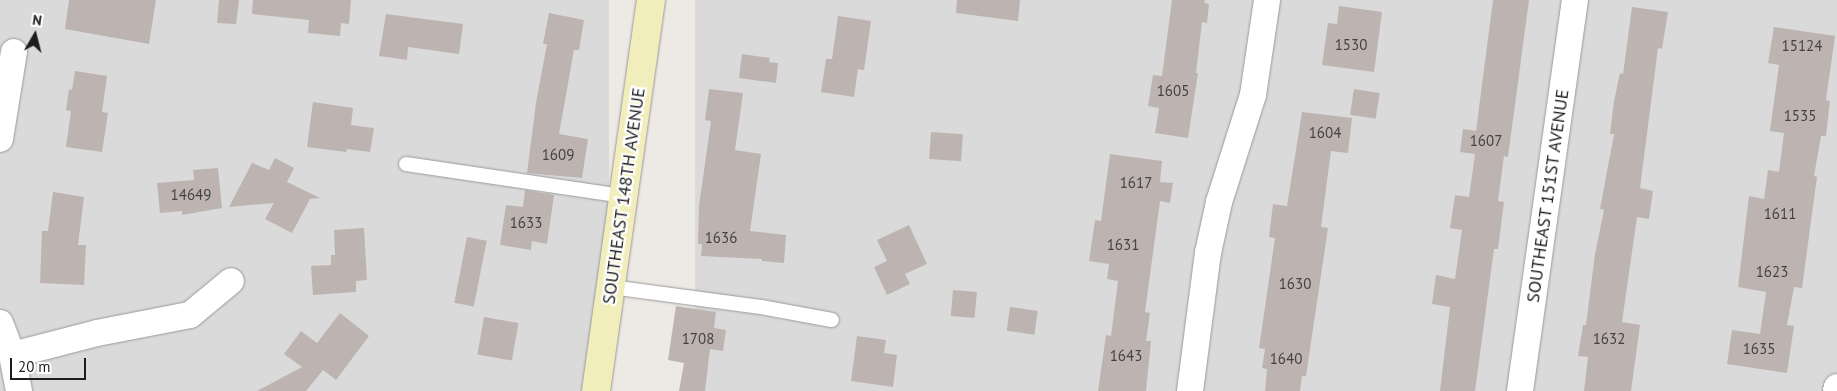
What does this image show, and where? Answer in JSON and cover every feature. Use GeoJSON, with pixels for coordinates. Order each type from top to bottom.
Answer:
{"type":"FeatureCollection","features":[{"type":"Feature","properties":{"kind":"main road","name":"SOUTHEAST 148TH AVENUE"},"geometry":{"type":"LineString","coordinates":[[596,391],[651,0]]}},
{"type":"Feature","properties":{"kind":"street"},"geometry":{"type":"LineString","coordinates":[[1190,391],[1212,236],[1219,202],[1254,94],[1267,0]]}},
{"type":"Feature","properties":{"kind":"street","name":"SOUTHEAST 151ST AVENUE"},"geometry":{"type":"LineString","coordinates":[[1520,391],[1575,0]]}},
{"type":"Feature","properties":{"kind":"street"},"geometry":{"type":"LineString","coordinates":[[0,139],[14,52]]}},
{"type":"Feature","properties":{"kind":"street"},"geometry":{"type":"LineString","coordinates":[[12,355],[98,334],[190,315],[231,281]]}},
{"type":"Feature","properties":{"kind":"street"},"geometry":{"type":"LineString","coordinates":[[0,323],[12,355],[19,391]]}},
{"type":"Feature","properties":{"kind":"street"},"geometry":{"type":"LineString","coordinates":[[1836,391],[1837,387]]}},
{"type":"Feature","properties":{"kind":"lane"},"geometry":{"type":"LineString","coordinates":[[406,164],[624,196]]}},
{"type":"Feature","properties":{"kind":"lane"},"geometry":{"type":"LineString","coordinates":[[611,287],[761,307],[832,320]]}},
{"type":"Feature","properties":{"kind":"shaded area"},"geometry":{"type":"Polygon","coordinates":[[[0,0],[609,0],[609,391],[0,391],[0,0]]]}},
{"type":"Feature","properties":{"kind":"shaded area"},"geometry":{"type":"Polygon","coordinates":[[[695,0],[1837,0],[1837,391],[695,391],[695,0]]]}},
{"type":"Feature","properties":{"kind":"building"},"geometry":{"type":"Polygon","coordinates":[[[69,0],[156,0],[149,44],[65,29],[69,0]]]}},
{"type":"Feature","properties":{"kind":"building"},"geometry":{"type":"Polygon","coordinates":[[[219,0],[239,0],[236,24],[217,23],[219,0]]]}},
{"type":"Feature","properties":{"kind":"building"},"geometry":{"type":"Polygon","coordinates":[[[253,0],[351,0],[349,24],[341,23],[340,36],[308,33],[309,20],[252,14],[253,0]]]}},
{"type":"Feature","properties":{"kind":"building"},"geometry":{"type":"Polygon","coordinates":[[[957,0],[1020,0],[1018,21],[956,13],[957,0]]]}},
{"type":"Feature","properties":{"kind":"building"},"geometry":{"type":"Polygon","coordinates":[[[1172,0],[1205,0],[1204,3],[1209,4],[1207,23],[1202,22],[1196,73],[1198,73],[1188,138],[1155,133],[1159,108],[1148,106],[1153,75],[1162,76],[1172,0]]]}},
{"type":"Feature","properties":{"kind":"building"},"geometry":{"type":"Polygon","coordinates":[[[1493,0],[1529,0],[1508,157],[1504,156],[1498,201],[1504,202],[1498,249],[1494,249],[1475,391],[1440,391],[1450,307],[1432,304],[1436,275],[1455,279],[1462,230],[1450,228],[1455,195],[1469,197],[1475,154],[1460,152],[1463,129],[1476,131],[1493,0]]]}},
{"type":"Feature","properties":{"kind":"building"},"geometry":{"type":"Polygon","coordinates":[[[1339,6],[1382,12],[1374,72],[1322,65],[1328,23],[1337,24],[1339,6]]]}},
{"type":"Feature","properties":{"kind":"building"},"geometry":{"type":"Polygon","coordinates":[[[1632,7],[1668,12],[1662,49],[1658,48],[1640,188],[1653,191],[1649,219],[1637,217],[1622,322],[1640,325],[1631,391],[1584,391],[1588,357],[1578,356],[1583,325],[1586,325],[1595,254],[1604,210],[1600,209],[1614,134],[1610,134],[1614,101],[1620,73],[1623,74],[1632,7]]]}},
{"type":"Feature","properties":{"kind":"building"},"geometry":{"type":"Polygon","coordinates":[[[549,13],[584,20],[579,50],[574,50],[559,134],[588,139],[582,178],[527,173],[536,103],[547,44],[543,44],[549,13]]]}},
{"type":"Feature","properties":{"kind":"building"},"geometry":{"type":"Polygon","coordinates":[[[386,14],[463,24],[459,54],[408,47],[407,60],[379,56],[386,14]]]}},
{"type":"Feature","properties":{"kind":"building"},"geometry":{"type":"Polygon","coordinates":[[[838,16],[871,21],[864,70],[858,69],[854,97],[821,92],[826,59],[832,59],[838,16]]]}},
{"type":"Feature","properties":{"kind":"building"},"geometry":{"type":"Polygon","coordinates":[[[1774,27],[1835,36],[1826,100],[1830,101],[1826,136],[1821,136],[1814,176],[1817,177],[1802,288],[1794,287],[1787,325],[1794,326],[1787,373],[1727,364],[1732,330],[1760,334],[1766,292],[1738,287],[1749,196],[1764,199],[1768,170],[1779,172],[1784,133],[1770,131],[1779,65],[1768,63],[1774,27]]]}},
{"type":"Feature","properties":{"kind":"building"},"geometry":{"type":"Polygon","coordinates":[[[742,54],[770,58],[769,62],[778,63],[776,83],[739,78],[742,54]]]}},
{"type":"Feature","properties":{"kind":"building"},"geometry":{"type":"Polygon","coordinates":[[[75,71],[107,76],[102,112],[108,113],[102,152],[66,147],[71,111],[66,110],[69,89],[72,90],[75,71]]]}},
{"type":"Feature","properties":{"kind":"building"},"geometry":{"type":"Polygon","coordinates":[[[709,89],[743,93],[735,150],[761,154],[750,231],[786,235],[784,263],[762,261],[762,259],[701,256],[702,244],[698,244],[699,206],[711,121],[705,120],[709,89]]]}},
{"type":"Feature","properties":{"kind":"building"},"geometry":{"type":"Polygon","coordinates":[[[1354,89],[1380,93],[1376,119],[1350,115],[1354,89]]]}},
{"type":"Feature","properties":{"kind":"building"},"geometry":{"type":"Polygon","coordinates":[[[313,102],[353,108],[351,125],[374,128],[370,152],[347,149],[346,152],[307,147],[313,102]]]}},
{"type":"Feature","properties":{"kind":"building"},"geometry":{"type":"Polygon","coordinates":[[[1302,112],[1352,118],[1348,153],[1331,151],[1321,227],[1328,228],[1306,376],[1302,376],[1300,391],[1265,391],[1267,369],[1262,368],[1265,349],[1259,348],[1275,238],[1269,237],[1273,204],[1287,206],[1302,112]]]}},
{"type":"Feature","properties":{"kind":"building"},"geometry":{"type":"Polygon","coordinates":[[[931,132],[963,134],[961,161],[929,159],[931,132]]]}},
{"type":"Feature","properties":{"kind":"building"},"geometry":{"type":"Polygon","coordinates":[[[1110,154],[1162,161],[1160,182],[1173,183],[1170,203],[1160,201],[1145,312],[1150,313],[1146,341],[1151,341],[1146,391],[1098,391],[1106,335],[1111,336],[1118,281],[1107,279],[1109,264],[1089,261],[1095,220],[1101,221],[1110,154]]]}},
{"type":"Feature","properties":{"kind":"building"},"geometry":{"type":"Polygon","coordinates":[[[275,158],[294,168],[287,182],[320,198],[310,199],[292,233],[265,219],[274,203],[229,207],[252,163],[269,170],[275,158]]]}},
{"type":"Feature","properties":{"kind":"building"},"geometry":{"type":"Polygon","coordinates":[[[218,168],[222,208],[182,215],[182,211],[160,213],[157,183],[194,180],[193,170],[218,168]]]}},
{"type":"Feature","properties":{"kind":"building"},"geometry":{"type":"Polygon","coordinates":[[[525,190],[554,195],[547,244],[532,241],[531,250],[500,245],[506,205],[523,207],[525,190]]]}},
{"type":"Feature","properties":{"kind":"building"},"geometry":{"type":"Polygon","coordinates":[[[53,192],[84,197],[78,245],[86,245],[84,285],[40,283],[42,231],[48,231],[53,192]]]}},
{"type":"Feature","properties":{"kind":"building"},"geometry":{"type":"Polygon","coordinates":[[[909,225],[927,264],[905,274],[910,284],[887,295],[874,267],[887,261],[877,240],[909,225]]]}},
{"type":"Feature","properties":{"kind":"building"},"geometry":{"type":"Polygon","coordinates":[[[364,228],[367,280],[356,281],[356,292],[313,295],[311,266],[331,265],[331,255],[335,255],[334,230],[364,228]]]}},
{"type":"Feature","properties":{"kind":"building"},"geometry":{"type":"Polygon","coordinates":[[[467,237],[487,241],[474,307],[454,303],[467,237]]]}},
{"type":"Feature","properties":{"kind":"building"},"geometry":{"type":"Polygon","coordinates":[[[953,290],[977,292],[975,318],[951,316],[953,290]]]}},
{"type":"Feature","properties":{"kind":"building"},"geometry":{"type":"Polygon","coordinates":[[[676,306],[716,312],[714,328],[726,330],[723,351],[710,349],[705,391],[679,391],[684,363],[668,360],[676,306]]]}},
{"type":"Feature","properties":{"kind":"building"},"geometry":{"type":"Polygon","coordinates":[[[1010,307],[1038,311],[1034,335],[1007,331],[1010,307]]]}},
{"type":"Feature","properties":{"kind":"building"},"geometry":{"type":"Polygon","coordinates":[[[340,313],[369,336],[336,380],[323,370],[306,391],[257,391],[302,367],[284,354],[301,331],[317,343],[340,313]]]}},
{"type":"Feature","properties":{"kind":"building"},"geometry":{"type":"Polygon","coordinates":[[[484,317],[518,323],[512,361],[477,354],[484,317]]]}},
{"type":"Feature","properties":{"kind":"building"},"geometry":{"type":"Polygon","coordinates":[[[857,336],[886,340],[884,353],[897,355],[893,387],[851,381],[857,336]]]}}]}
